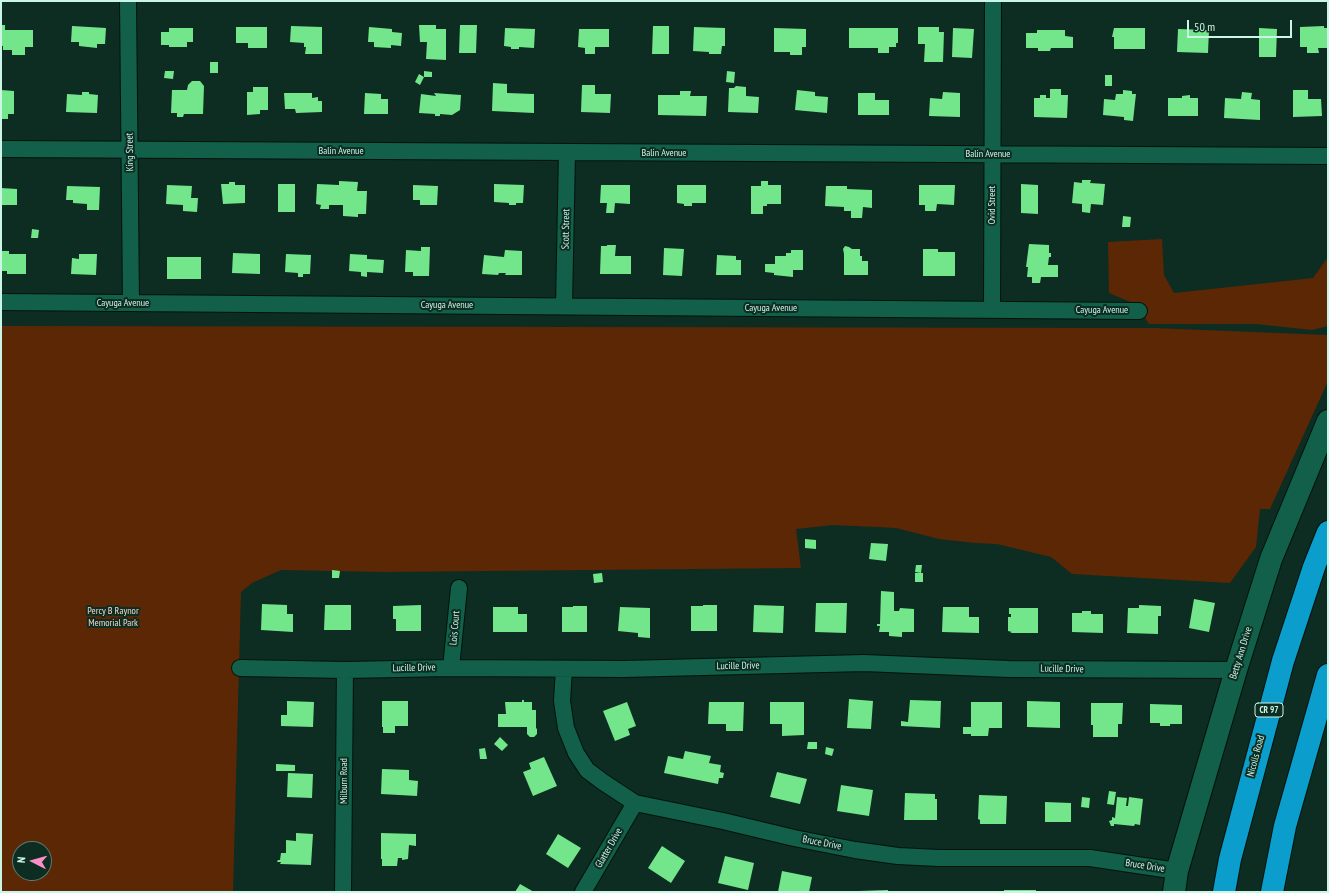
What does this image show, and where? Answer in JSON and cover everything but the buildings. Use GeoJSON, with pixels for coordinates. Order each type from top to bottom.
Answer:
{"type":"FeatureCollection","features":[{"type":"Feature","properties":{"kind":"highway","name":"Nicolls Road"},"geometry":{"type":"LineString","coordinates":[[1224,892],[1232,851],[1283,661],[1314,567],[1328,532]]}},
{"type":"Feature","properties":{"kind":"highway"},"geometry":{"type":"LineString","coordinates":[[1272,892],[1285,826],[1328,675]]}},
{"type":"Feature","properties":{"kind":"street","name":"King Street"},"geometry":{"type":"LineString","coordinates":[[128,1],[131,303]]}},
{"type":"Feature","properties":{"kind":"street","name":"Ovid Street"},"geometry":{"type":"LineString","coordinates":[[992,310],[993,1]]}},
{"type":"Feature","properties":{"kind":"street","name":"Balin Avenue"},"geometry":{"type":"LineString","coordinates":[[1,149],[1328,156]]}},
{"type":"Feature","properties":{"kind":"street","name":"Scott Street"},"geometry":{"type":"LineString","coordinates":[[564,306],[567,152]]}},
{"type":"Feature","properties":{"kind":"street","name":"Cayuga Avenue"},"geometry":{"type":"LineString","coordinates":[[1,302],[1139,310]]}},
{"type":"Feature","properties":{"kind":"street","name":"Betty Ann Drive"},"geometry":{"type":"LineString","coordinates":[[1175,882],[1236,670],[1271,559],[1328,420]]}},
{"type":"Feature","properties":{"kind":"street","name":"Lois Court"},"geometry":{"type":"LineString","coordinates":[[451,668],[459,588]]}},
{"type":"Feature","properties":{"kind":"street","name":"Lucille Drive"},"geometry":{"type":"LineString","coordinates":[[240,668],[345,670],[451,668],[564,670],[864,663],[1008,669],[1236,670]]}},
{"type":"Feature","properties":{"kind":"street","name":"Milburn Road"},"geometry":{"type":"LineString","coordinates":[[343,892],[345,670]]}},
{"type":"Feature","properties":{"kind":"street","name":"Bruce Drive"},"geometry":{"type":"LineString","coordinates":[[564,670],[562,701],[564,715],[566,728],[576,753],[587,770],[635,804],[723,821],[794,838],[855,850],[898,856],[938,858],[1090,858],[1175,882]]}},
{"type":"Feature","properties":{"kind":"street","name":"Glatter Drive"},"geometry":{"type":"LineString","coordinates":[[583,892],[635,804]]}},
{"type":"Feature","properties":{"kind":"green space"},"geometry":{"type":"Polygon","coordinates":[[[1162,239],[1164,275],[1174,293],[1313,278],[1328,257],[1328,326],[1312,330],[1255,324],[1149,324],[1135,304],[1109,293],[1108,242],[1162,239]]]}},
{"type":"Feature","properties":{"kind":"green space","name":"Percy B Raynor Memorial Park"},"geometry":{"type":"Polygon","coordinates":[[[1,326],[1155,328],[1328,335],[1328,381],[1270,509],[1260,509],[1256,547],[1230,583],[1072,574],[1051,557],[997,544],[939,539],[896,528],[833,525],[796,529],[801,568],[384,572],[281,570],[252,583],[241,592],[233,892],[1,892],[1,326]]]}}]}
